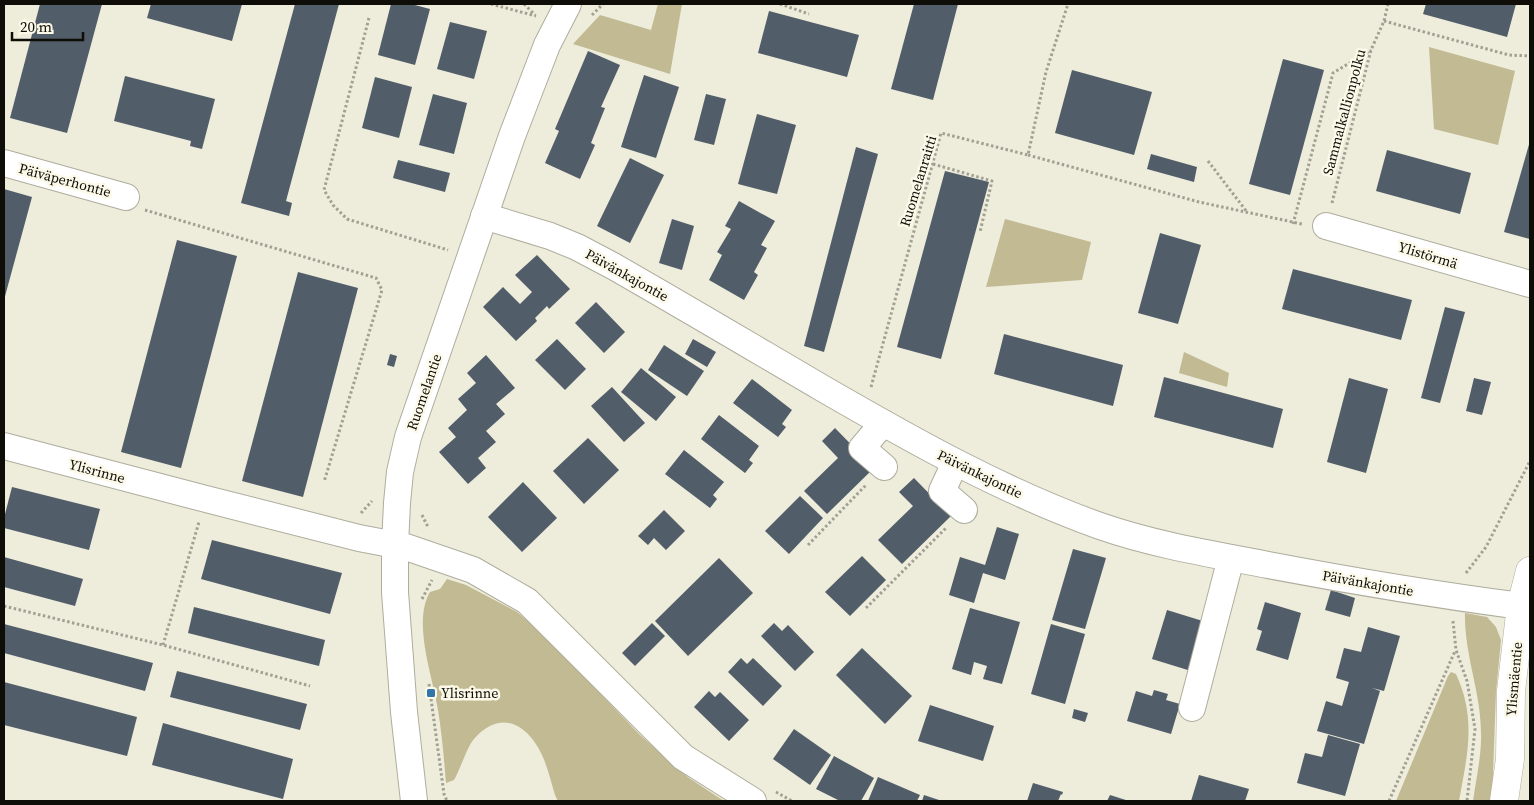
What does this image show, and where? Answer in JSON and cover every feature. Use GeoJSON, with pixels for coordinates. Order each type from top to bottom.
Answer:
{"type":"FeatureCollection","features":[{"type":"Feature","properties":{"kind":"main road","name":"Ylismäentie"},"geometry":{"type":"LineString","coordinates":[[1504,801],[1510,759],[1511,691],[1522,606],[1530,571]]}},
{"type":"Feature","properties":{"kind":"main road","name":"Ylismäentie"},"geometry":{"type":"LineString","coordinates":[[1510,759],[1523,801]]}},
{"type":"Feature","properties":{"kind":"street","name":"Ruomelantie"},"geometry":{"type":"LineString","coordinates":[[414,801],[404,712],[395,592],[395,545],[400,472],[408,437],[512,136],[547,45],[568,4]]}},
{"type":"Feature","properties":{"kind":"street","name":"Päiväperhontie"},"geometry":{"type":"LineString","coordinates":[[4,163],[126,197]]}},
{"type":"Feature","properties":{"kind":"street","name":"Päivänkajontie"},"geometry":{"type":"LineString","coordinates":[[484,216],[550,236],[577,248],[638,280],[873,418],[954,463],[1051,508],[1149,542],[1455,597],[1522,606]]}},
{"type":"Feature","properties":{"kind":"street","name":"Ylistörmä"},"geometry":{"type":"LineString","coordinates":[[1326,226],[1530,284]]}},
{"type":"Feature","properties":{"kind":"street"},"geometry":{"type":"LineString","coordinates":[[873,418],[862,448],[884,467]]}},
{"type":"Feature","properties":{"kind":"street","name":"Ylisrinne"},"geometry":{"type":"LineString","coordinates":[[4,446],[359,538],[395,545],[473,570],[528,601],[683,757],[753,801]]}},
{"type":"Feature","properties":{"kind":"street"},"geometry":{"type":"LineString","coordinates":[[954,463],[942,491],[964,510]]}},
{"type":"Feature","properties":{"kind":"street"},"geometry":{"type":"LineString","coordinates":[[1192,708],[1231,558]]}},
{"type":"Feature","properties":{"kind":"path"},"geometry":{"type":"LineString","coordinates":[[491,4],[536,16],[524,4]]}},
{"type":"Feature","properties":{"kind":"path"},"geometry":{"type":"LineString","coordinates":[[780,4],[808,14]]}},
{"type":"Feature","properties":{"kind":"path"},"geometry":{"type":"LineString","coordinates":[[1068,4],[1046,72],[1028,155],[1199,202],[1292,224],[1326,226]]}},
{"type":"Feature","properties":{"kind":"path","name":"Sammalkallionpolku"},"geometry":{"type":"LineString","coordinates":[[1326,226],[1371,50],[1384,21],[1388,4]]}},
{"type":"Feature","properties":{"kind":"path"},"geometry":{"type":"LineString","coordinates":[[369,18],[324,190],[332,205],[347,219],[451,251]]}},
{"type":"Feature","properties":{"kind":"path"},"geometry":{"type":"LineString","coordinates":[[1384,21],[1509,55],[1530,56]]}},
{"type":"Feature","properties":{"kind":"path"},"geometry":{"type":"LineString","coordinates":[[1292,224],[1333,73],[1371,50]]}},
{"type":"Feature","properties":{"kind":"path","name":"Ruomelanraitti"},"geometry":{"type":"LineString","coordinates":[[873,418],[941,133],[1028,155]]}},
{"type":"Feature","properties":{"kind":"path"},"geometry":{"type":"LineString","coordinates":[[1208,161],[1247,212]]}},
{"type":"Feature","properties":{"kind":"path"},"geometry":{"type":"LineString","coordinates":[[933,164],[992,181],[980,232]]}},
{"type":"Feature","properties":{"kind":"path"},"geometry":{"type":"LineString","coordinates":[[126,197],[132,207],[376,278],[382,290],[324,482]]}},
{"type":"Feature","properties":{"kind":"path"},"geometry":{"type":"LineString","coordinates":[[1468,801],[1475,729],[1467,681],[1456,650],[1452,608],[1459,582],[1486,547],[1530,462]]}},
{"type":"Feature","properties":{"kind":"path"},"geometry":{"type":"LineString","coordinates":[[808,546],[884,467]]}},
{"type":"Feature","properties":{"kind":"path"},"geometry":{"type":"LineString","coordinates":[[163,645],[206,499]]}},
{"type":"Feature","properties":{"kind":"path"},"geometry":{"type":"LineString","coordinates":[[866,608],[964,510]]}},
{"type":"Feature","properties":{"kind":"path"},"geometry":{"type":"LineString","coordinates":[[420,512],[426,526],[439,536],[434,577],[420,602]]}},
{"type":"Feature","properties":{"kind":"path"},"geometry":{"type":"LineString","coordinates":[[4,606],[163,645],[310,686]]}},
{"type":"Feature","properties":{"kind":"path"},"geometry":{"type":"LineString","coordinates":[[1388,801],[1456,650]]}},
{"type":"Feature","properties":{"kind":"path"},"geometry":{"type":"LineString","coordinates":[[427,676],[431,693],[444,794],[447,801]]}},
{"type":"Feature","properties":{"kind":"shaded area"},"geometry":{"type":"Polygon","coordinates":[[[658,4],[682,4],[670,74],[573,44],[600,15],[651,30],[658,4]]]}},
{"type":"Feature","properties":{"kind":"shaded area"},"geometry":{"type":"Polygon","coordinates":[[[1429,47],[1515,71],[1498,145],[1434,129],[1429,47]]]}},
{"type":"Feature","properties":{"kind":"shaded area"},"geometry":{"type":"Polygon","coordinates":[[[1005,219],[1091,242],[1082,280],[986,287],[1005,219]]]}},
{"type":"Feature","properties":{"kind":"shaded area"},"geometry":{"type":"Polygon","coordinates":[[[1184,352],[1229,373],[1227,387],[1179,373],[1184,352]]]}},
{"type":"Feature","properties":{"kind":"shaded area"},"geometry":{"type":"Polygon","coordinates":[[[447,579],[466,585],[517,612],[542,633],[640,735],[689,778],[724,801],[558,801],[548,770],[536,744],[521,728],[503,722],[493,724],[474,739],[454,780],[446,783],[439,719],[425,650],[423,618],[425,604],[430,592],[440,589],[447,579]]]}},
{"type":"Feature","properties":{"kind":"shaded area"},"geometry":{"type":"Polygon","coordinates":[[[1465,613],[1487,617],[1496,627],[1501,640],[1496,692],[1492,801],[1473,801],[1480,758],[1481,732],[1478,702],[1467,643],[1465,613]]]}},
{"type":"Feature","properties":{"kind":"shaded area"},"geometry":{"type":"Polygon","coordinates":[[[1451,672],[1456,674],[1462,691],[1468,722],[1467,753],[1459,801],[1396,801],[1448,676],[1451,672]]]}},
{"type":"Feature","properties":{"kind":"building"},"geometry":{"type":"Polygon","coordinates":[[[40,4],[102,4],[67,133],[10,118],[40,4]]]}},
{"type":"Feature","properties":{"kind":"building"},"geometry":{"type":"Polygon","coordinates":[[[151,4],[242,4],[232,41],[147,18],[151,4]]]}},
{"type":"Feature","properties":{"kind":"building"},"geometry":{"type":"Polygon","coordinates":[[[295,4],[339,4],[286,201],[292,203],[289,216],[241,203],[295,4]]]}},
{"type":"Feature","properties":{"kind":"building"},"geometry":{"type":"Polygon","coordinates":[[[391,4],[411,4],[430,9],[415,65],[378,55],[391,4]]]}},
{"type":"Feature","properties":{"kind":"building"},"geometry":{"type":"Polygon","coordinates":[[[914,4],[958,4],[933,100],[891,89],[914,4]]]}},
{"type":"Feature","properties":{"kind":"building"},"geometry":{"type":"Polygon","coordinates":[[[1426,4],[1516,4],[1507,37],[1423,14],[1426,4]]]}},
{"type":"Feature","properties":{"kind":"building"},"geometry":{"type":"Polygon","coordinates":[[[769,11],[859,35],[847,77],[758,53],[769,11]]]}},
{"type":"Feature","properties":{"kind":"building"},"geometry":{"type":"Polygon","coordinates":[[[450,22],[487,31],[474,79],[437,69],[450,22]]]}},
{"type":"Feature","properties":{"kind":"building"},"geometry":{"type":"Polygon","coordinates":[[[588,51],[620,65],[601,107],[605,108],[591,143],[595,145],[580,179],[545,163],[559,131],[555,129],[588,51]]]}},
{"type":"Feature","properties":{"kind":"building"},"geometry":{"type":"Polygon","coordinates":[[[1283,59],[1324,70],[1290,195],[1249,184],[1283,59]]]}},
{"type":"Feature","properties":{"kind":"building"},"geometry":{"type":"Polygon","coordinates":[[[1072,70],[1152,92],[1134,155],[1055,133],[1072,70]]]}},
{"type":"Feature","properties":{"kind":"building"},"geometry":{"type":"Polygon","coordinates":[[[644,75],[679,87],[656,158],[621,147],[644,75]]]}},
{"type":"Feature","properties":{"kind":"building"},"geometry":{"type":"Polygon","coordinates":[[[125,76],[215,99],[202,149],[190,146],[191,141],[114,121],[125,76]]]}},
{"type":"Feature","properties":{"kind":"building"},"geometry":{"type":"Polygon","coordinates":[[[375,77],[412,87],[399,138],[362,128],[375,77]]]}},
{"type":"Feature","properties":{"kind":"building"},"geometry":{"type":"Polygon","coordinates":[[[433,94],[467,103],[454,154],[419,145],[433,94]]]}},
{"type":"Feature","properties":{"kind":"building"},"geometry":{"type":"Polygon","coordinates":[[[706,94],[726,99],[714,145],[694,140],[706,94]]]}},
{"type":"Feature","properties":{"kind":"building"},"geometry":{"type":"Polygon","coordinates":[[[757,114],[796,125],[777,194],[738,184],[757,114]]]}},
{"type":"Feature","properties":{"kind":"building"},"geometry":{"type":"Polygon","coordinates":[[[1530,141],[1530,239],[1504,232],[1530,141]]]}},
{"type":"Feature","properties":{"kind":"building"},"geometry":{"type":"Polygon","coordinates":[[[856,147],[878,154],[824,352],[804,346],[856,147]]]}},
{"type":"Feature","properties":{"kind":"building"},"geometry":{"type":"Polygon","coordinates":[[[1387,150],[1471,173],[1460,214],[1376,191],[1387,150]]]}},
{"type":"Feature","properties":{"kind":"building"},"geometry":{"type":"Polygon","coordinates":[[[1151,154],[1197,167],[1194,182],[1147,169],[1151,154]]]}},
{"type":"Feature","properties":{"kind":"building"},"geometry":{"type":"Polygon","coordinates":[[[630,158],[664,175],[630,243],[597,226],[630,158]]]}},
{"type":"Feature","properties":{"kind":"building"},"geometry":{"type":"Polygon","coordinates":[[[398,160],[450,173],[445,192],[393,178],[398,160]]]}},
{"type":"Feature","properties":{"kind":"building"},"geometry":{"type":"Polygon","coordinates":[[[945,171],[989,182],[941,359],[897,347],[945,171]]]}},
{"type":"Feature","properties":{"kind":"building"},"geometry":{"type":"Polygon","coordinates":[[[4,189],[32,197],[4,300],[4,189]]]}},
{"type":"Feature","properties":{"kind":"building"},"geometry":{"type":"Polygon","coordinates":[[[739,201],[775,221],[761,245],[767,248],[754,272],[758,275],[744,300],[709,280],[722,255],[717,252],[731,229],[725,226],[739,201]]]}},
{"type":"Feature","properties":{"kind":"building"},"geometry":{"type":"Polygon","coordinates":[[[672,219],[694,226],[682,270],[659,263],[672,219]]]}},
{"type":"Feature","properties":{"kind":"building"},"geometry":{"type":"Polygon","coordinates":[[[1160,233],[1201,245],[1178,324],[1138,313],[1160,233]]]}},
{"type":"Feature","properties":{"kind":"building"},"geometry":{"type":"Polygon","coordinates":[[[177,240],[237,256],[181,468],[121,452],[177,240]]]}},
{"type":"Feature","properties":{"kind":"building"},"geometry":{"type":"Polygon","coordinates":[[[537,255],[570,289],[549,309],[547,306],[535,318],[537,321],[516,341],[483,307],[503,287],[520,304],[532,292],[515,275],[537,255]]]}},
{"type":"Feature","properties":{"kind":"building"},"geometry":{"type":"Polygon","coordinates":[[[1293,269],[1412,300],[1401,340],[1282,309],[1293,269]]]}},
{"type":"Feature","properties":{"kind":"building"},"geometry":{"type":"Polygon","coordinates":[[[298,272],[358,288],[303,497],[242,481],[298,272]]]}},
{"type":"Feature","properties":{"kind":"building"},"geometry":{"type":"Polygon","coordinates":[[[596,302],[625,332],[604,353],[575,323],[596,302]]]}},
{"type":"Feature","properties":{"kind":"building"},"geometry":{"type":"Polygon","coordinates":[[[1445,307],[1465,312],[1440,403],[1421,398],[1445,307]]]}},
{"type":"Feature","properties":{"kind":"building"},"geometry":{"type":"Polygon","coordinates":[[[1004,334],[1123,365],[1113,406],[994,374],[1004,334]]]}},
{"type":"Feature","properties":{"kind":"building"},"geometry":{"type":"Polygon","coordinates":[[[557,339],[586,369],[565,390],[535,360],[557,339]]]}},
{"type":"Feature","properties":{"kind":"building"},"geometry":{"type":"Polygon","coordinates":[[[693,339],[716,352],[707,367],[685,354],[693,339]]]}},
{"type":"Feature","properties":{"kind":"building"},"geometry":{"type":"Polygon","coordinates":[[[664,345],[704,371],[687,396],[648,370],[664,345]]]}},
{"type":"Feature","properties":{"kind":"building"},"geometry":{"type":"Polygon","coordinates":[[[390,354],[397,356],[394,367],[387,365],[390,354]]]}},
{"type":"Feature","properties":{"kind":"building"},"geometry":{"type":"Polygon","coordinates":[[[486,355],[515,388],[496,404],[505,414],[486,431],[496,442],[478,458],[486,468],[468,484],[439,452],[456,437],[448,428],[467,410],[458,399],[476,383],[467,373],[486,355]]]}},
{"type":"Feature","properties":{"kind":"building"},"geometry":{"type":"Polygon","coordinates":[[[641,368],[676,397],[656,421],[621,392],[641,368]]]}},
{"type":"Feature","properties":{"kind":"building"},"geometry":{"type":"Polygon","coordinates":[[[1164,377],[1283,409],[1273,448],[1154,417],[1164,377]]]}},
{"type":"Feature","properties":{"kind":"building"},"geometry":{"type":"Polygon","coordinates":[[[1349,378],[1388,389],[1366,473],[1327,462],[1349,378]]]}},
{"type":"Feature","properties":{"kind":"building"},"geometry":{"type":"Polygon","coordinates":[[[1474,378],[1491,382],[1482,415],[1466,411],[1474,378]]]}},
{"type":"Feature","properties":{"kind":"building"},"geometry":{"type":"Polygon","coordinates":[[[752,379],[792,410],[782,424],[786,427],[778,437],[733,403],[752,379]]]}},
{"type":"Feature","properties":{"kind":"building"},"geometry":{"type":"Polygon","coordinates":[[[612,387],[645,423],[624,442],[591,406],[612,387]]]}},
{"type":"Feature","properties":{"kind":"building"},"geometry":{"type":"Polygon","coordinates":[[[719,415],[759,446],[749,460],[753,463],[745,473],[701,439],[719,415]]]}},
{"type":"Feature","properties":{"kind":"building"},"geometry":{"type":"Polygon","coordinates":[[[835,428],[874,468],[827,514],[804,491],[838,458],[822,441],[835,428]]]}},
{"type":"Feature","properties":{"kind":"building"},"geometry":{"type":"Polygon","coordinates":[[[588,438],[619,470],[584,504],[553,471],[588,438]]]}},
{"type":"Feature","properties":{"kind":"building"},"geometry":{"type":"Polygon","coordinates":[[[684,450],[724,482],[713,495],[717,499],[710,508],[665,474],[684,450]]]}},
{"type":"Feature","properties":{"kind":"building"},"geometry":{"type":"Polygon","coordinates":[[[914,478],[951,516],[902,564],[878,540],[913,506],[899,492],[914,478]]]}},
{"type":"Feature","properties":{"kind":"building"},"geometry":{"type":"Polygon","coordinates":[[[523,482],[557,518],[522,552],[488,517],[523,482]]]}},
{"type":"Feature","properties":{"kind":"building"},"geometry":{"type":"Polygon","coordinates":[[[12,487],[100,509],[89,550],[4,528],[4,518],[12,487]]]}},
{"type":"Feature","properties":{"kind":"building"},"geometry":{"type":"Polygon","coordinates":[[[800,496],[823,518],[789,554],[765,531],[800,496]]]}},
{"type":"Feature","properties":{"kind":"building"},"geometry":{"type":"Polygon","coordinates":[[[664,510],[685,531],[666,550],[654,538],[648,545],[638,536],[664,510]]]}},
{"type":"Feature","properties":{"kind":"building"},"geometry":{"type":"Polygon","coordinates":[[[997,527],[1019,534],[1005,580],[983,573],[974,603],[949,595],[960,557],[985,565],[997,527]]]}},
{"type":"Feature","properties":{"kind":"building"},"geometry":{"type":"Polygon","coordinates":[[[212,540],[342,573],[330,614],[201,579],[212,540]]]}},
{"type":"Feature","properties":{"kind":"building"},"geometry":{"type":"Polygon","coordinates":[[[1073,549],[1106,558],[1085,629],[1052,620],[1073,549]]]}},
{"type":"Feature","properties":{"kind":"building"},"geometry":{"type":"Polygon","coordinates":[[[862,556],[886,580],[850,616],[825,592],[862,556]]]}},
{"type":"Feature","properties":{"kind":"building"},"geometry":{"type":"Polygon","coordinates":[[[4,557],[83,579],[75,606],[4,587],[4,557]]]}},
{"type":"Feature","properties":{"kind":"building"},"geometry":{"type":"Polygon","coordinates":[[[719,558],[753,593],[688,656],[655,621],[719,558]]]}},
{"type":"Feature","properties":{"kind":"building"},"geometry":{"type":"Polygon","coordinates":[[[1331,590],[1355,598],[1350,617],[1325,610],[1331,590]]]}},
{"type":"Feature","properties":{"kind":"building"},"geometry":{"type":"Polygon","coordinates":[[[1265,602],[1301,613],[1288,660],[1256,650],[1262,631],[1257,629],[1265,602]]]}},
{"type":"Feature","properties":{"kind":"building"},"geometry":{"type":"Polygon","coordinates":[[[194,607],[325,640],[319,666],[188,633],[194,607]]]}},
{"type":"Feature","properties":{"kind":"building"},"geometry":{"type":"Polygon","coordinates":[[[970,608],[1020,622],[1002,684],[983,679],[987,666],[974,662],[971,675],[952,669],[970,608]]]}},
{"type":"Feature","properties":{"kind":"building"},"geometry":{"type":"Polygon","coordinates":[[[1167,610],[1206,622],[1191,671],[1152,659],[1167,610]]]}},
{"type":"Feature","properties":{"kind":"building"},"geometry":{"type":"Polygon","coordinates":[[[652,623],[665,636],[635,666],[622,653],[652,623]]]}},
{"type":"Feature","properties":{"kind":"building"},"geometry":{"type":"Polygon","coordinates":[[[774,623],[782,631],[788,625],[814,652],[795,671],[761,636],[774,623]]]}},
{"type":"Feature","properties":{"kind":"building"},"geometry":{"type":"Polygon","coordinates":[[[4,624],[153,663],[145,691],[4,653],[4,624]]]}},
{"type":"Feature","properties":{"kind":"building"},"geometry":{"type":"Polygon","coordinates":[[[1051,624],[1085,634],[1065,704],[1031,694],[1051,624]]]}},
{"type":"Feature","properties":{"kind":"building"},"geometry":{"type":"Polygon","coordinates":[[[1368,627],[1400,636],[1384,691],[1372,688],[1380,691],[1364,744],[1317,731],[1326,701],[1342,706],[1349,682],[1336,678],[1344,648],[1361,652],[1368,627]]]}},
{"type":"Feature","properties":{"kind":"building"},"geometry":{"type":"Polygon","coordinates":[[[862,648],[912,696],[885,724],[836,675],[862,648]]]}},
{"type":"Feature","properties":{"kind":"building"},"geometry":{"type":"Polygon","coordinates":[[[741,658],[747,664],[753,658],[782,686],[763,706],[728,672],[741,658]]]}},
{"type":"Feature","properties":{"kind":"building"},"geometry":{"type":"Polygon","coordinates":[[[177,671],[307,704],[300,730],[170,697],[177,671]]]}},
{"type":"Feature","properties":{"kind":"building"},"geometry":{"type":"Polygon","coordinates":[[[4,682],[137,717],[127,756],[4,725],[4,682]]]}},
{"type":"Feature","properties":{"kind":"building"},"geometry":{"type":"Polygon","coordinates":[[[1154,690],[1168,694],[1166,700],[1180,704],[1171,734],[1127,721],[1136,691],[1152,696],[1154,690]]]}},
{"type":"Feature","properties":{"kind":"building"},"geometry":{"type":"Polygon","coordinates":[[[709,691],[715,697],[720,692],[749,720],[729,741],[694,707],[709,691]]]}},
{"type":"Feature","properties":{"kind":"building"},"geometry":{"type":"Polygon","coordinates":[[[930,705],[994,726],[983,761],[918,741],[930,705]]]}},
{"type":"Feature","properties":{"kind":"building"},"geometry":{"type":"Polygon","coordinates":[[[1074,709],[1088,713],[1085,722],[1072,718],[1074,709]]]}},
{"type":"Feature","properties":{"kind":"building"},"geometry":{"type":"Polygon","coordinates":[[[163,723],[293,759],[283,799],[152,765],[163,723]]]}},
{"type":"Feature","properties":{"kind":"building"},"geometry":{"type":"Polygon","coordinates":[[[794,729],[831,755],[810,785],[773,759],[794,729]]]}},
{"type":"Feature","properties":{"kind":"building"},"geometry":{"type":"Polygon","coordinates":[[[1328,735],[1360,744],[1345,796],[1297,783],[1305,753],[1322,757],[1328,735]]]}},
{"type":"Feature","properties":{"kind":"building"},"geometry":{"type":"Polygon","coordinates":[[[834,756],[874,778],[861,801],[840,801],[816,789],[834,756]]]}},
{"type":"Feature","properties":{"kind":"building"},"geometry":{"type":"Polygon","coordinates":[[[1199,775],[1249,789],[1245,801],[1191,801],[1199,775]]]}},
{"type":"Feature","properties":{"kind":"building"},"geometry":{"type":"Polygon","coordinates":[[[878,777],[920,795],[917,801],[868,801],[878,777]]]}},
{"type":"Feature","properties":{"kind":"building"},"geometry":{"type":"Polygon","coordinates":[[[1033,783],[1063,792],[1062,795],[1058,801],[1027,801],[1033,783]]]}},
{"type":"Feature","properties":{"kind":"building"},"geometry":{"type":"Polygon","coordinates":[[[924,795],[942,801],[922,801],[924,795]]]}},
{"type":"Feature","properties":{"kind":"building"},"geometry":{"type":"Polygon","coordinates":[[[1110,795],[1129,801],[1107,801],[1110,795]]]}},
{"type":"Feature","properties":{"kind":"place","name":"Ylisrinne"},"geometry":{"type":"Point","coordinates":[431,693]}}]}
